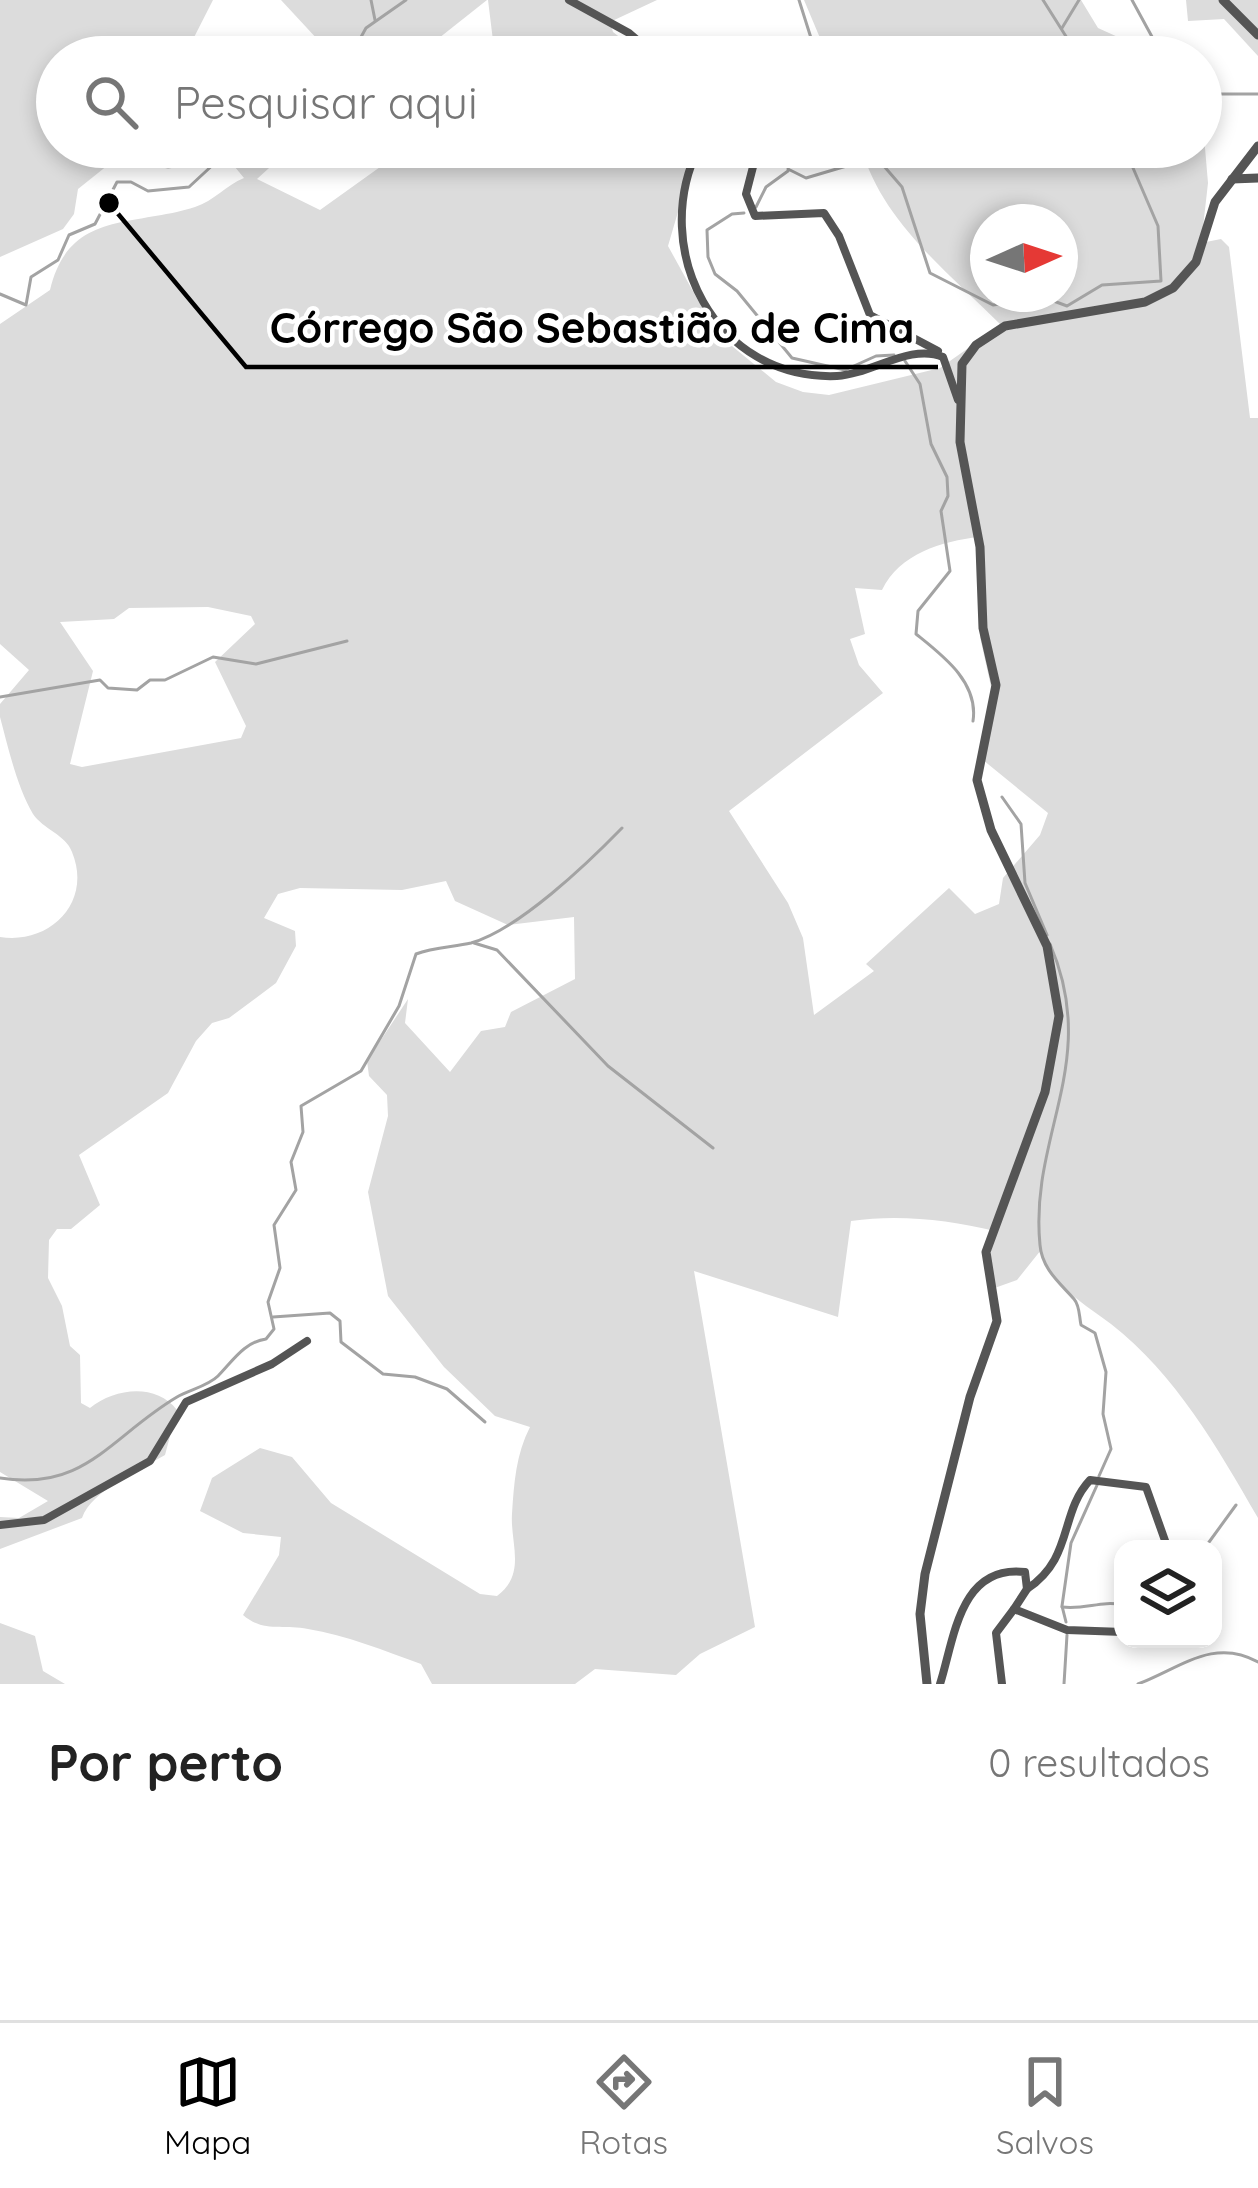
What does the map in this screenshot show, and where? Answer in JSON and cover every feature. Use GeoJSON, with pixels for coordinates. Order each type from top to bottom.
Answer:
{"type":"FeatureCollection","features":[{"type":"Feature","properties":{"kind":"street"},"geometry":{"type":"LineString","coordinates":[[569,0],[632,36]]}},
{"type":"Feature","properties":{"kind":"street"},"geometry":{"type":"LineString","coordinates":[[1222,0],[1258,34]]}},
{"type":"Feature","properties":{"kind":"street"},"geometry":{"type":"LineString","coordinates":[[958,400],[967,355],[992,333],[1027,319],[1145,302],[1186,278],[1210,212],[1258,146]]}},
{"type":"Feature","properties":{"kind":"street"},"geometry":{"type":"LineString","coordinates":[[690,168],[681,191],[682,253],[700,299],[723,332],[748,354],[792,371],[836,376],[876,370],[920,352],[943,357]]}},
{"type":"Feature","properties":{"kind":"street"},"geometry":{"type":"LineString","coordinates":[[753,168],[746,194],[755,216],[824,213],[839,236],[870,315],[925,340],[943,357],[958,400],[963,468],[980,547],[981,614],[996,685],[977,780],[991,830],[1047,946],[1059,1016],[1045,1092],[986,1252],[997,1321],[970,1397],[923,1586],[920,1614],[927,1684]]}},
{"type":"Feature","properties":{"kind":"street"},"geometry":{"type":"LineString","coordinates":[[1232,179],[1258,178]]}},
{"type":"Feature","properties":{"kind":"street"},"geometry":{"type":"LineString","coordinates":[[0,1525],[44,1520],[150,1461],[175,1411],[186,1402],[241,1373],[272,1364],[307,1341]]}},
{"type":"Feature","properties":{"kind":"street"},"geometry":{"type":"LineString","coordinates":[[1002,1684],[995,1643],[1027,1589],[1058,1560],[1080,1494],[1090,1480],[1146,1487],[1165,1540]]}},
{"type":"Feature","properties":{"kind":"street"},"geometry":{"type":"LineString","coordinates":[[940,1684],[955,1621],[973,1593],[1019,1570],[1024,1572],[1027,1589]]}},
{"type":"Feature","properties":{"kind":"street"},"geometry":{"type":"LineString","coordinates":[[1014,1609],[1066,1630],[1114,1632]]}},
{"type":"Feature","properties":{"kind":"shaded area"},"geometry":{"type":"Polygon","coordinates":[[[0,0],[213,0],[195,36],[36,36],[36,168],[104,168],[78,189],[74,214],[63,229],[0,257],[0,0]]]}},
{"type":"Feature","properties":{"kind":"shaded area"},"geometry":{"type":"Polygon","coordinates":[[[281,0],[487,0],[442,36],[314,36],[281,0]]]}},
{"type":"Feature","properties":{"kind":"shaded area"},"geometry":{"type":"Polygon","coordinates":[[[488,0],[657,0],[610,22],[618,36],[492,36],[488,0]]]}},
{"type":"Feature","properties":{"kind":"shaded area"},"geometry":{"type":"Polygon","coordinates":[[[804,0],[1081,0],[1098,28],[1116,36],[819,36],[804,0]]]}},
{"type":"Feature","properties":{"kind":"shaded area"},"geometry":{"type":"Polygon","coordinates":[[[1186,0],[1258,0],[1258,56],[1224,19],[1188,21],[1186,0]]]}},
{"type":"Feature","properties":{"kind":"shaded area"},"geometry":{"type":"Polygon","coordinates":[[[236,168],[269,168],[257,179],[320,210],[379,168],[691,168],[668,246],[716,333],[776,382],[803,392],[829,395],[940,368],[1001,325],[988,312],[1078,312],[1078,204],[970,204],[970,295],[919,244],[884,199],[869,168],[1207,168],[1202,236],[1206,242],[1221,239],[1229,247],[1250,418],[1258,418],[1258,1518],[1175,1389],[1134,1344],[1060,1283],[1041,1250],[1017,1280],[989,1290],[986,1275],[995,1231],[924,1219],[869,1219],[851,1221],[838,1317],[694,1271],[755,1627],[700,1654],[676,1675],[595,1669],[575,1684],[432,1684],[421,1664],[394,1654],[322,1632],[258,1624],[243,1615],[279,1555],[281,1537],[243,1533],[200,1511],[212,1478],[260,1448],[292,1457],[331,1503],[480,1594],[497,1596],[512,1578],[515,1480],[530,1427],[495,1416],[444,1367],[388,1296],[368,1192],[388,1116],[387,1095],[369,1076],[367,1061],[408,999],[405,1023],[450,1072],[481,1031],[505,1027],[511,1012],[575,979],[574,917],[508,925],[455,901],[446,881],[402,890],[300,888],[278,894],[264,918],[295,931],[296,946],[276,983],[229,1018],[212,1023],[196,1041],[168,1093],[79,1155],[100,1205],[71,1229],[57,1229],[49,1240],[48,1278],[62,1306],[70,1346],[80,1355],[81,1403],[90,1408],[111,1396],[135,1391],[158,1395],[177,1410],[165,1455],[106,1490],[82,1518],[0,1549],[0,1517],[19,1518],[48,1501],[0,1472],[0,937],[35,934],[62,917],[76,888],[77,871],[69,846],[37,819],[27,803],[0,717],[0,704],[29,670],[0,644],[0,324],[50,290],[59,264],[88,234],[195,207],[244,178],[236,168]],[[979,537],[937,546],[910,558],[882,590],[855,588],[865,634],[850,639],[859,665],[883,693],[729,811],[788,903],[803,938],[814,1015],[874,971],[866,964],[949,888],[975,914],[999,904],[1003,878],[1040,835],[1048,813],[983,760],[994,700],[980,637],[979,537]],[[208,607],[129,608],[114,619],[60,622],[93,671],[70,764],[82,767],[241,738],[246,726],[215,662],[255,624],[251,616],[208,607]]]}},
{"type":"Feature","properties":{"kind":"shaded area"},"geometry":{"type":"Polygon","coordinates":[[[0,1623],[35,1636],[43,1671],[65,1684],[0,1684],[0,1623]]]}},
{"type":"Feature","properties":{"kind":"waterway"},"geometry":{"type":"LineString","coordinates":[[371,0],[375,20]]}},
{"type":"Feature","properties":{"kind":"waterway"},"geometry":{"type":"LineString","coordinates":[[362,36],[406,0]]}},
{"type":"Feature","properties":{"kind":"waterway"},"geometry":{"type":"LineString","coordinates":[[799,0],[810,36]]}},
{"type":"Feature","properties":{"kind":"waterway"},"geometry":{"type":"LineString","coordinates":[[1043,0],[1066,36]]}},
{"type":"Feature","properties":{"kind":"waterway"},"geometry":{"type":"LineString","coordinates":[[1062,28],[1079,0]]}},
{"type":"Feature","properties":{"kind":"waterway"},"geometry":{"type":"LineString","coordinates":[[1132,0],[1152,36]]}},
{"type":"Feature","properties":{"kind":"waterway"},"geometry":{"type":"LineString","coordinates":[[1222,94],[1258,94]]}},
{"type":"Feature","properties":{"kind":"waterway"},"geometry":{"type":"LineString","coordinates":[[0,294],[26,305],[31,277],[58,260],[69,235],[95,224],[117,182],[131,182],[148,191],[189,187],[209,168]]}},
{"type":"Feature","properties":{"kind":"waterway"},"geometry":{"type":"LineString","coordinates":[[790,170],[806,178],[840,168]]}},
{"type":"Feature","properties":{"kind":"waterway"},"geometry":{"type":"LineString","coordinates":[[886,168],[902,187],[930,273],[993,305],[1043,297],[1067,306],[1102,285],[1161,281],[1158,226],[1133,168]]}},
{"type":"Feature","properties":{"kind":"waterway"},"geometry":{"type":"LineString","coordinates":[[756,207],[766,187],[788,171]]}},
{"type":"Feature","properties":{"kind":"waterway"},"geometry":{"type":"LineString","coordinates":[[744,213],[732,214],[707,230],[708,257],[715,274],[737,291],[792,358],[845,370],[876,356],[894,355]]}},
{"type":"Feature","properties":{"kind":"waterway"},"geometry":{"type":"LineString","coordinates":[[905,361],[920,384],[931,444],[947,477],[948,496],[941,511],[950,571],[918,611],[916,634],[964,682],[973,721]]}},
{"type":"Feature","properties":{"kind":"waterway"},"geometry":{"type":"LineString","coordinates":[[0,697],[100,680],[108,688],[137,690],[150,680],[165,680],[213,657],[256,664],[347,641]]}},
{"type":"Feature","properties":{"kind":"waterway"},"geometry":{"type":"LineString","coordinates":[[1002,797],[1021,824],[1025,883],[1047,935]]}},
{"type":"Feature","properties":{"kind":"waterway"},"geometry":{"type":"LineString","coordinates":[[0,1478],[29,1480],[76,1469],[154,1412],[214,1379],[245,1348],[266,1339],[274,1329],[268,1302],[280,1268],[274,1225],[296,1190],[291,1162],[303,1132],[301,1106],[361,1071],[399,1006],[416,954],[471,943],[510,924],[572,876],[622,828]]}},
{"type":"Feature","properties":{"kind":"waterway"},"geometry":{"type":"LineString","coordinates":[[474,943],[497,950],[608,1066],[713,1148]]}},
{"type":"Feature","properties":{"kind":"waterway"},"geometry":{"type":"LineString","coordinates":[[1050,944],[1064,986],[1068,1025],[1066,1062],[1039,1205],[1040,1245],[1048,1268],[1076,1302],[1081,1325],[1095,1333],[1106,1372],[1103,1414],[1111,1449],[1099,1476]]}},
{"type":"Feature","properties":{"kind":"waterway"},"geometry":{"type":"LineString","coordinates":[[273,1317],[330,1313],[340,1321],[341,1342],[383,1374],[415,1377],[447,1389],[485,1422]]}},
{"type":"Feature","properties":{"kind":"waterway"},"geometry":{"type":"LineString","coordinates":[[1066,1622],[1062,1606],[1071,1543],[1098,1483]]}},
{"type":"Feature","properties":{"kind":"waterway"},"geometry":{"type":"LineString","coordinates":[[1211,1540],[1236,1505]]}},
{"type":"Feature","properties":{"kind":"waterway"},"geometry":{"type":"LineString","coordinates":[[1062,1607],[1114,1604]]}},
{"type":"Feature","properties":{"kind":"waterway"},"geometry":{"type":"LineString","coordinates":[[1064,1684],[1067,1635]]}},
{"type":"Feature","properties":{"kind":"waterway"},"geometry":{"type":"LineString","coordinates":[[1138,1684],[1212,1654],[1242,1655],[1258,1662]]}},
{"type":"Feature","properties":{"kind":"place","name":"Córrego São Sebastião de Cima"},"geometry":{"type":"Point","coordinates":[109,203]}}]}
